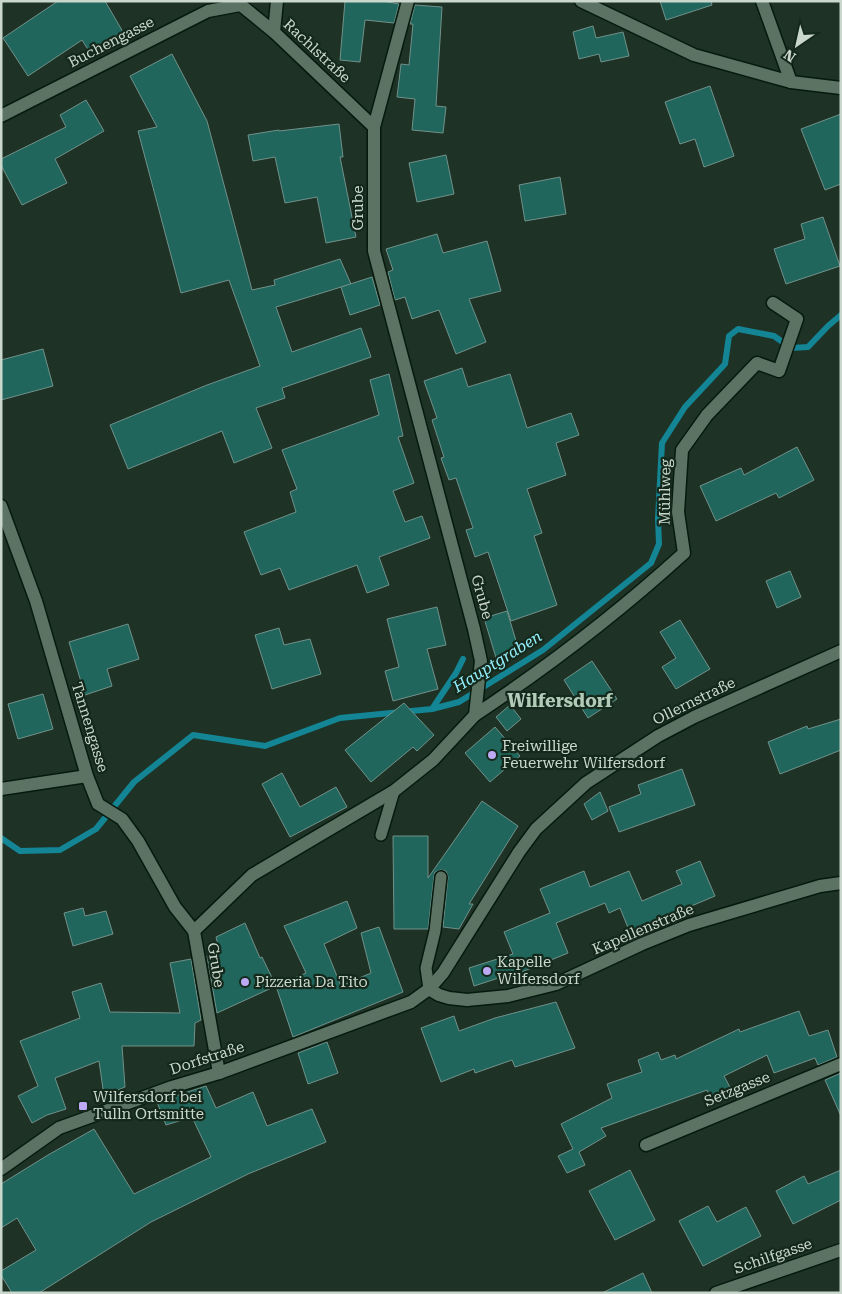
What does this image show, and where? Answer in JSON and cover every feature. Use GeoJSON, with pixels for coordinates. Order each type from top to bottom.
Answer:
{"type":"FeatureCollection","features":[{"type":"Feature","properties":{"kind":"street"},"geometry":{"type":"LineString","coordinates":[[274,32],[277,1]]}},
{"type":"Feature","properties":{"kind":"street","name":"Grube"},"geometry":{"type":"LineString","coordinates":[[219,1073],[194,931],[252,875],[394,791],[432,760],[475,715],[480,661],[474,629],[374,251],[374,127],[408,1]]}},
{"type":"Feature","properties":{"kind":"street"},"geometry":{"type":"LineString","coordinates":[[581,1],[694,55],[790,82],[841,88]]}},
{"type":"Feature","properties":{"kind":"street"},"geometry":{"type":"LineString","coordinates":[[762,1],[790,82]]}},
{"type":"Feature","properties":{"kind":"street","name":"Rachlstraße"},"geometry":{"type":"LineString","coordinates":[[238,3],[274,32],[374,127]]}},
{"type":"Feature","properties":{"kind":"street","name":"Buchengasse"},"geometry":{"type":"LineString","coordinates":[[1,116],[208,10],[238,3]]}},
{"type":"Feature","properties":{"kind":"street","name":"Mühlweg"},"geometry":{"type":"LineString","coordinates":[[475,715],[527,681],[576,644],[639,593],[684,553],[678,512],[682,450],[707,414],[757,363],[779,371],[798,319],[773,303]]}},
{"type":"Feature","properties":{"kind":"street","name":"Tannengasse"},"geometry":{"type":"LineString","coordinates":[[1,506],[36,602],[87,776],[98,804],[122,819],[138,841],[175,907],[194,931]]}},
{"type":"Feature","properties":{"kind":"street","name":"Ollernstraße"},"geometry":{"type":"LineString","coordinates":[[429,989],[443,973],[536,829],[586,783],[658,736],[694,717],[841,651]]}},
{"type":"Feature","properties":{"kind":"street"},"geometry":{"type":"LineString","coordinates":[[1,789],[87,776]]}},
{"type":"Feature","properties":{"kind":"street","name":"Kapellenstraße"},"geometry":{"type":"LineString","coordinates":[[429,989],[449,998],[467,1000],[508,996],[556,984],[642,944],[689,925],[820,886],[841,883]]}},
{"type":"Feature","properties":{"kind":"street","name":"Dorfstraße"},"geometry":{"type":"LineString","coordinates":[[1,1169],[59,1128],[172,1087],[219,1073],[399,1007],[411,1002],[429,989]]}},
{"type":"Feature","properties":{"kind":"street","name":"Setzgasse"},"geometry":{"type":"LineString","coordinates":[[646,1145],[841,1064]]}},
{"type":"Feature","properties":{"kind":"street","name":"Schilfgasse"},"geometry":{"type":"LineString","coordinates":[[716,1293],[841,1250]]}},
{"type":"Feature","properties":{"kind":"lane"},"geometry":{"type":"LineString","coordinates":[[381,835],[394,791]]}},
{"type":"Feature","properties":{"kind":"lane"},"geometry":{"type":"LineString","coordinates":[[429,989],[426,968],[442,877]]}},
{"type":"Feature","properties":{"kind":"building"},"geometry":{"type":"Polygon","coordinates":[[[58,1],[105,1],[123,32],[89,51],[82,40],[28,76],[3,38],[58,1]]]}},
{"type":"Feature","properties":{"kind":"building"},"geometry":{"type":"Polygon","coordinates":[[[345,1],[382,1],[399,4],[394,23],[365,20],[360,62],[340,60],[345,1]]]}},
{"type":"Feature","properties":{"kind":"building"},"geometry":{"type":"Polygon","coordinates":[[[660,1],[711,1],[712,5],[666,20],[660,1]]]}},
{"type":"Feature","properties":{"kind":"building"},"geometry":{"type":"Polygon","coordinates":[[[415,5],[442,7],[436,106],[446,107],[443,133],[412,130],[415,99],[397,97],[401,64],[409,65],[413,24],[410,24],[415,5]]]}},
{"type":"Feature","properties":{"kind":"building"},"geometry":{"type":"Polygon","coordinates":[[[593,26],[596,38],[623,32],[629,56],[601,62],[599,54],[579,59],[573,32],[593,26]]]}},
{"type":"Feature","properties":{"kind":"building"},"geometry":{"type":"Polygon","coordinates":[[[172,54],[207,121],[252,290],[275,285],[274,280],[340,259],[351,284],[276,307],[292,352],[361,328],[371,357],[282,388],[285,398],[256,408],[272,448],[234,463],[222,431],[128,469],[110,425],[207,385],[260,366],[229,280],[181,293],[138,131],[157,127],[130,76],[172,54]]]}},
{"type":"Feature","properties":{"kind":"building"},"geometry":{"type":"Polygon","coordinates":[[[710,86],[734,156],[704,167],[695,139],[680,144],[665,102],[710,86]]]}},
{"type":"Feature","properties":{"kind":"building"},"geometry":{"type":"Polygon","coordinates":[[[86,100],[104,131],[55,159],[67,183],[22,205],[1,165],[1,159],[66,127],[60,115],[86,100]]]}},
{"type":"Feature","properties":{"kind":"building"},"geometry":{"type":"Polygon","coordinates":[[[841,114],[841,184],[825,190],[801,129],[841,114]]]}},
{"type":"Feature","properties":{"kind":"building"},"geometry":{"type":"Polygon","coordinates":[[[339,124],[343,157],[340,157],[356,237],[326,243],[317,197],[285,203],[275,157],[253,161],[248,135],[339,124]]]}},
{"type":"Feature","properties":{"kind":"building"},"geometry":{"type":"Polygon","coordinates":[[[446,155],[454,194],[417,202],[409,163],[446,155]]]}},
{"type":"Feature","properties":{"kind":"building"},"geometry":{"type":"Polygon","coordinates":[[[560,177],[566,214],[525,221],[519,185],[560,177]]]}},
{"type":"Feature","properties":{"kind":"building"},"geometry":{"type":"Polygon","coordinates":[[[823,217],[840,266],[786,284],[774,249],[805,239],[801,224],[823,217]]]}},
{"type":"Feature","properties":{"kind":"building"},"geometry":{"type":"Polygon","coordinates":[[[437,234],[443,253],[487,241],[501,291],[469,299],[486,342],[456,354],[439,310],[412,319],[405,297],[395,300],[388,272],[393,270],[386,249],[437,234]]]}},
{"type":"Feature","properties":{"kind":"building"},"geometry":{"type":"Polygon","coordinates":[[[372,277],[380,305],[350,315],[341,287],[372,277]]]}},
{"type":"Feature","properties":{"kind":"building"},"geometry":{"type":"Polygon","coordinates":[[[43,349],[53,386],[1,400],[1,360],[43,349]]]}},
{"type":"Feature","properties":{"kind":"building"},"geometry":{"type":"Polygon","coordinates":[[[462,368],[468,387],[510,374],[527,428],[571,413],[579,435],[556,443],[566,475],[527,489],[542,533],[534,536],[557,605],[511,621],[488,552],[475,557],[466,530],[473,528],[456,478],[449,480],[441,458],[444,457],[432,420],[437,418],[424,381],[462,368]]]}},
{"type":"Feature","properties":{"kind":"building"},"geometry":{"type":"Polygon","coordinates":[[[389,374],[403,436],[398,437],[414,483],[393,491],[405,522],[422,516],[430,538],[379,557],[389,585],[367,593],[357,565],[289,590],[280,568],[261,575],[244,532],[296,512],[290,492],[297,489],[282,450],[379,415],[370,380],[389,374]]]}},
{"type":"Feature","properties":{"kind":"building"},"geometry":{"type":"Polygon","coordinates":[[[797,447],[814,480],[779,498],[776,493],[716,521],[700,486],[741,468],[744,475],[797,447]]]}},
{"type":"Feature","properties":{"kind":"building"},"geometry":{"type":"Polygon","coordinates":[[[790,571],[801,597],[777,608],[766,581],[790,571]]]}},
{"type":"Feature","properties":{"kind":"building"},"geometry":{"type":"Polygon","coordinates":[[[437,607],[446,645],[427,649],[438,689],[393,701],[385,671],[399,667],[387,619],[437,607]]]}},
{"type":"Feature","properties":{"kind":"building"},"geometry":{"type":"Polygon","coordinates":[[[507,611],[520,654],[497,661],[484,618],[507,611]]]}},
{"type":"Feature","properties":{"kind":"building"},"geometry":{"type":"Polygon","coordinates":[[[680,620],[710,669],[676,689],[662,667],[676,658],[660,632],[680,620]]]}},
{"type":"Feature","properties":{"kind":"building"},"geometry":{"type":"Polygon","coordinates":[[[128,624],[139,659],[107,669],[112,686],[85,695],[69,642],[128,624]]]}},
{"type":"Feature","properties":{"kind":"building"},"geometry":{"type":"Polygon","coordinates":[[[279,628],[284,645],[310,639],[321,674],[272,689],[255,635],[279,628]]]}},
{"type":"Feature","properties":{"kind":"building"},"geometry":{"type":"Polygon","coordinates":[[[592,661],[617,699],[588,718],[564,680],[592,661]]]}},
{"type":"Feature","properties":{"kind":"building"},"geometry":{"type":"Polygon","coordinates":[[[43,694],[53,729],[18,739],[8,704],[43,694]]]}},
{"type":"Feature","properties":{"kind":"building"},"geometry":{"type":"Polygon","coordinates":[[[404,703],[434,735],[417,751],[413,747],[371,782],[345,750],[404,703]]]}},
{"type":"Feature","properties":{"kind":"building"},"geometry":{"type":"Polygon","coordinates":[[[510,705],[521,719],[507,731],[496,717],[510,705]]]}},
{"type":"Feature","properties":{"kind":"building"},"geometry":{"type":"Polygon","coordinates":[[[841,719],[841,750],[780,774],[768,742],[807,726],[808,729],[841,719]]]}},
{"type":"Feature","properties":{"kind":"building","name":"Freiwillige Feuerwehr Wilfersdorf"},"geometry":{"type":"Polygon","coordinates":[[[495,727],[520,756],[490,782],[465,753],[495,727]]]}},
{"type":"Feature","properties":{"kind":"building"},"geometry":{"type":"Polygon","coordinates":[[[682,769],[695,805],[619,832],[609,807],[641,794],[638,785],[682,769]]]}},
{"type":"Feature","properties":{"kind":"building"},"geometry":{"type":"Polygon","coordinates":[[[282,773],[300,807],[336,787],[347,807],[290,837],[262,784],[282,773]]]}},
{"type":"Feature","properties":{"kind":"building"},"geometry":{"type":"Polygon","coordinates":[[[600,792],[608,811],[592,820],[584,804],[600,792]]]}},
{"type":"Feature","properties":{"kind":"building"},"geometry":{"type":"Polygon","coordinates":[[[482,801],[518,826],[469,904],[473,904],[459,929],[443,927],[448,877],[446,871],[441,870],[435,872],[434,876],[428,929],[394,929],[393,836],[428,836],[428,878],[482,801]]]}},
{"type":"Feature","properties":{"kind":"building"},"geometry":{"type":"Polygon","coordinates":[[[700,861],[715,896],[651,923],[653,926],[631,935],[620,908],[609,913],[605,903],[556,923],[568,953],[512,976],[511,974],[474,986],[469,968],[513,954],[504,932],[550,913],[540,889],[584,871],[590,887],[629,871],[642,901],[682,884],[676,871],[700,861]]]}},
{"type":"Feature","properties":{"kind":"building"},"geometry":{"type":"Polygon","coordinates":[[[347,901],[357,928],[324,944],[341,986],[371,973],[361,933],[379,927],[403,992],[293,1037],[276,986],[306,973],[284,926],[347,901]]]}},
{"type":"Feature","properties":{"kind":"building"},"geometry":{"type":"Polygon","coordinates":[[[83,908],[85,916],[106,911],[113,934],[73,946],[64,913],[83,908]]]}},
{"type":"Feature","properties":{"kind":"building"},"geometry":{"type":"Polygon","coordinates":[[[245,923],[260,958],[262,957],[276,986],[217,1013],[207,956],[220,953],[216,937],[245,923]]]}},
{"type":"Feature","properties":{"kind":"building"},"geometry":{"type":"Polygon","coordinates":[[[191,959],[201,1020],[195,1023],[194,1046],[122,1046],[125,1087],[104,1096],[99,1061],[55,1078],[66,1109],[47,1115],[32,1123],[18,1096],[38,1086],[20,1041],[80,1018],[72,992],[101,983],[110,1012],[180,1013],[170,963],[191,959]]]}},
{"type":"Feature","properties":{"kind":"building"},"geometry":{"type":"Polygon","coordinates":[[[556,1002],[575,1048],[515,1067],[512,1060],[475,1073],[474,1069],[441,1082],[421,1028],[454,1016],[459,1031],[495,1018],[556,1002]]]}},
{"type":"Feature","properties":{"kind":"building"},"geometry":{"type":"Polygon","coordinates":[[[799,1011],[809,1036],[828,1030],[837,1057],[818,1065],[815,1058],[774,1073],[767,1055],[724,1076],[731,1089],[711,1099],[707,1090],[601,1128],[606,1136],[579,1152],[585,1165],[567,1173],[558,1156],[573,1149],[561,1124],[612,1098],[607,1084],[642,1072],[638,1060],[658,1052],[661,1060],[675,1055],[676,1059],[739,1029],[740,1032],[799,1011]]]}},
{"type":"Feature","properties":{"kind":"building"},"geometry":{"type":"Polygon","coordinates":[[[327,1042],[338,1073],[308,1084],[298,1053],[327,1042]]]}},
{"type":"Feature","properties":{"kind":"building"},"geometry":{"type":"Polygon","coordinates":[[[841,1073],[841,1116],[825,1080],[841,1073]]]}},
{"type":"Feature","properties":{"kind":"building"},"geometry":{"type":"Polygon","coordinates":[[[206,1086],[216,1108],[253,1092],[267,1126],[312,1109],[326,1142],[248,1174],[151,1222],[39,1293],[12,1293],[1,1275],[1,1271],[36,1250],[17,1218],[1,1228],[1,1184],[94,1129],[134,1194],[211,1157],[192,1117],[166,1125],[157,1102],[206,1086]]]}},
{"type":"Feature","properties":{"kind":"building"},"geometry":{"type":"Polygon","coordinates":[[[630,1170],[655,1220],[615,1240],[589,1191],[630,1170]]]}},
{"type":"Feature","properties":{"kind":"building"},"geometry":{"type":"Polygon","coordinates":[[[841,1170],[841,1200],[793,1224],[776,1191],[804,1176],[808,1184],[841,1170]]]}},
{"type":"Feature","properties":{"kind":"building"},"geometry":{"type":"Polygon","coordinates":[[[708,1206],[717,1222],[746,1207],[761,1236],[703,1266],[679,1221],[708,1206]]]}},
{"type":"Feature","properties":{"kind":"building"},"geometry":{"type":"Polygon","coordinates":[[[643,1273],[652,1293],[602,1293],[643,1273]]]}},
{"type":"Feature","properties":{"kind":"waterway","name":"Hauptgraben"},"geometry":{"type":"LineString","coordinates":[[1,838],[20,851],[60,850],[96,829],[134,782],[193,735],[265,746],[340,718],[432,709],[459,702],[543,650],[651,563],[659,544],[658,519],[662,443],[685,407],[725,364],[729,336],[738,329],[774,336],[791,348],[808,347],[841,315]]}},
{"type":"Feature","properties":{"kind":"waterway"},"geometry":{"type":"LineString","coordinates":[[432,709],[463,659]]}},
{"type":"Feature","properties":{"kind":"place","name":"Freiwillige Feuerwehr Wilfersdorf"},"geometry":{"type":"Point","coordinates":[492,755]}},
{"type":"Feature","properties":{"kind":"place","name":"Kapelle Wilfersdorf"},"geometry":{"type":"Point","coordinates":[487,971]}},
{"type":"Feature","properties":{"kind":"place","name":"Pizzeria Da Tito"},"geometry":{"type":"Point","coordinates":[245,982]}},
{"type":"Feature","properties":{"kind":"place","name":"Wilfersdorf bei Tulln Ortsmitte"},"geometry":{"type":"Point","coordinates":[83,1106]}},
{"type":"Feature","properties":{"kind":"district","name":"Wilfersdorf"},"geometry":{"type":"Point","coordinates":[560,701]}}]}
